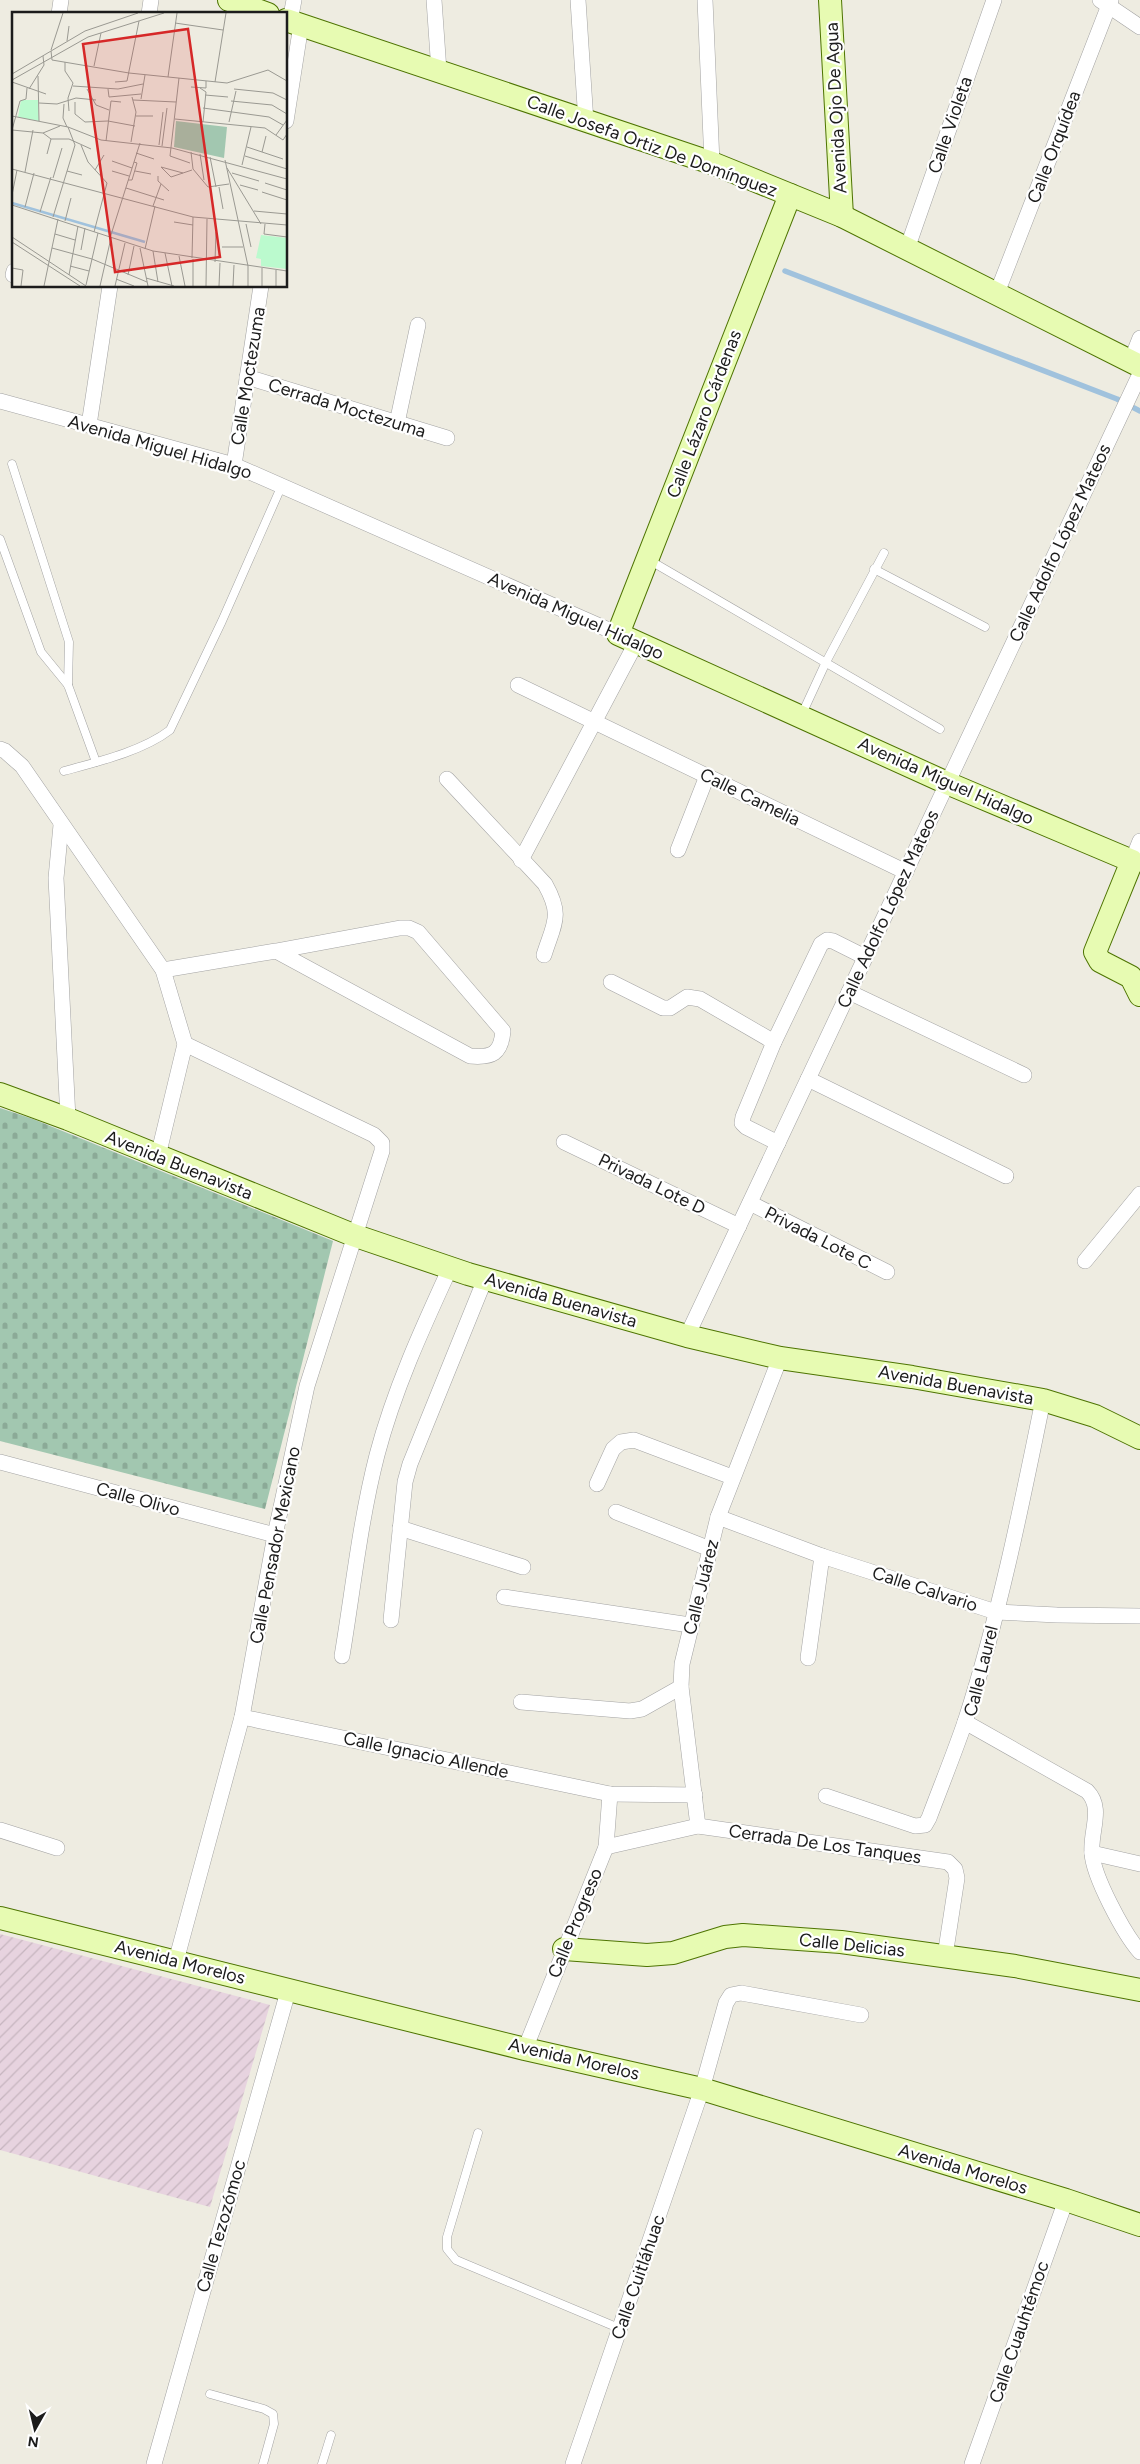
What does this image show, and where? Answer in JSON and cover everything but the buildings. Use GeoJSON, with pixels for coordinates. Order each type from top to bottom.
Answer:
{"type":"FeatureCollection","features":[{"type":"Feature","properties":{"kind":"street"},"geometry":{"type":"LineString","coordinates":[[229,0],[262,12]]}},
{"type":"Feature","properties":{"kind":"street"},"geometry":{"type":"LineString","coordinates":[[434,0],[438,71]]}},
{"type":"Feature","properties":{"kind":"street"},"geometry":{"type":"LineString","coordinates":[[578,0],[586,122]]}},
{"type":"Feature","properties":{"kind":"street"},"geometry":{"type":"LineString","coordinates":[[705,0],[712,163]]}},
{"type":"Feature","properties":{"kind":"street","name":"Avenida Ojo De Agua"},"geometry":{"type":"LineString","coordinates":[[830,0],[842,216]]}},
{"type":"Feature","properties":{"kind":"street","name":"Calle Violeta"},"geometry":{"type":"LineString","coordinates":[[906,249],[994,0]]}},
{"type":"Feature","properties":{"kind":"street"},"geometry":{"type":"LineString","coordinates":[[1107,2],[1140,27]]}},
{"type":"Feature","properties":{"kind":"street","name":"Calle Orquídea"},"geometry":{"type":"LineString","coordinates":[[997,294],[1107,2]]}},
{"type":"Feature","properties":{"kind":"street"},"geometry":{"type":"LineString","coordinates":[[288,91],[293,17]]}},
{"type":"Feature","properties":{"kind":"street","name":"Calle Josefa Ortiz De Domínguez"},"geometry":{"type":"LineString","coordinates":[[293,17],[438,71],[712,163],[842,216],[1137,367]]}},
{"type":"Feature","properties":{"kind":"street","name":"Calle Lázaro Cárdenas"},"geometry":{"type":"LineString","coordinates":[[627,638],[647,559],[790,195]]}},
{"type":"Feature","properties":{"kind":"street"},"geometry":{"type":"LineString","coordinates":[[90,425],[110,288]]}},
{"type":"Feature","properties":{"kind":"street","name":"Calle Moctezuma"},"geometry":{"type":"LineString","coordinates":[[234,465],[261,288]]}},
{"type":"Feature","properties":{"kind":"street"},"geometry":{"type":"LineString","coordinates":[[397,423],[418,324]]}},
{"type":"Feature","properties":{"kind":"street","name":"Calle Adolfo López Mateos"},"geometry":{"type":"LineString","coordinates":[[687,1336],[1132,392],[1140,338]]}},
{"type":"Feature","properties":{"kind":"street","name":"Cerrada Moctezuma"},"geometry":{"type":"LineString","coordinates":[[247,377],[447,438]]}},
{"type":"Feature","properties":{"kind":"street","name":"Avenida Miguel Hidalgo"},"geometry":{"type":"LineString","coordinates":[[0,401],[234,465],[627,638],[947,783],[1137,856]]}},
{"type":"Feature","properties":{"kind":"street"},"geometry":{"type":"LineString","coordinates":[[521,860],[595,722],[627,638]]}},
{"type":"Feature","properties":{"kind":"street","name":"Calle Camelia"},"geometry":{"type":"LineString","coordinates":[[518,685],[906,872]]}},
{"type":"Feature","properties":{"kind":"street"},"geometry":{"type":"LineString","coordinates":[[0,749],[22,766],[163,970],[184,1044],[158,1156]]}},
{"type":"Feature","properties":{"kind":"street"},"geometry":{"type":"LineString","coordinates":[[678,850],[708,776]]}},
{"type":"Feature","properties":{"kind":"street"},"geometry":{"type":"LineString","coordinates":[[447,779],[545,884],[555,902],[556,917],[544,955]]}},
{"type":"Feature","properties":{"kind":"street"},"geometry":{"type":"LineString","coordinates":[[61,825],[56,878],[68,1119]]}},
{"type":"Feature","properties":{"kind":"street"},"geometry":{"type":"LineString","coordinates":[[1137,856],[1095,952],[1100,962],[1131,977],[1140,995]]}},
{"type":"Feature","properties":{"kind":"street"},"geometry":{"type":"LineString","coordinates":[[163,970],[400,928],[409,928],[418,932],[503,1031],[502,1042],[494,1053],[484,1057],[470,1056],[276,950]]}},
{"type":"Feature","properties":{"kind":"street"},"geometry":{"type":"LineString","coordinates":[[778,1143],[746,1127],[742,1123],[774,1042],[821,944],[826,940],[833,941],[866,957]]}},
{"type":"Feature","properties":{"kind":"street"},"geometry":{"type":"LineString","coordinates":[[611,982],[663,1008],[670,1008],[687,997],[700,1000],[774,1042]]}},
{"type":"Feature","properties":{"kind":"street"},"geometry":{"type":"LineString","coordinates":[[849,992],[1024,1075]]}},
{"type":"Feature","properties":{"kind":"street","name":"Calle Pensador Mexicano"},"geometry":{"type":"LineString","coordinates":[[176,1961],[242,1716],[275,1535],[307,1386],[353,1235],[382,1151],[382,1143],[374,1135],[184,1044]]}},
{"type":"Feature","properties":{"kind":"street"},"geometry":{"type":"LineString","coordinates":[[808,1079],[1006,1176]]}},
{"type":"Feature","properties":{"kind":"street","name":"Avenida Buenavista"},"geometry":{"type":"LineString","coordinates":[[0,1094],[68,1119],[353,1235],[485,1279],[687,1336],[780,1358],[912,1376],[1042,1400],[1095,1416],[1140,1438]]}},
{"type":"Feature","properties":{"kind":"street","name":"Privada Lote D"},"geometry":{"type":"LineString","coordinates":[[564,1142],[739,1226]]}},
{"type":"Feature","properties":{"kind":"street"},"geometry":{"type":"LineString","coordinates":[[1086,1261],[1140,1194]]}},
{"type":"Feature","properties":{"kind":"street","name":"Privada Lote C"},"geometry":{"type":"LineString","coordinates":[[750,1203],[887,1272]]}},
{"type":"Feature","properties":{"kind":"street"},"geometry":{"type":"LineString","coordinates":[[342,1656],[370,1484],[378,1453],[406,1365],[450,1268]]}},
{"type":"Feature","properties":{"kind":"street"},"geometry":{"type":"LineString","coordinates":[[391,1620],[404,1482],[485,1279]]}},
{"type":"Feature","properties":{"kind":"street","name":"Calle Juárez"},"geometry":{"type":"LineString","coordinates":[[698,1826],[681,1687],[682,1664],[690,1625],[718,1517],[780,1358]]}},
{"type":"Feature","properties":{"kind":"street","name":"Calle Laurel"},"geometry":{"type":"LineString","coordinates":[[1042,1400],[1015,1539],[965,1722],[1087,1790],[1094,1798],[1096,1806],[1092,1854],[1102,1884],[1128,1939],[1140,1952]]}},
{"type":"Feature","properties":{"kind":"street"},"geometry":{"type":"LineString","coordinates":[[597,1484],[613,1449],[620,1442],[634,1440],[732,1478]]}},
{"type":"Feature","properties":{"kind":"street","name":"Calle Olivo"},"geometry":{"type":"LineString","coordinates":[[0,1462],[275,1535]]}},
{"type":"Feature","properties":{"kind":"street"},"geometry":{"type":"LineString","coordinates":[[616,1512],[710,1549]]}},
{"type":"Feature","properties":{"kind":"street","name":"Calle Calvario"},"geometry":{"type":"LineString","coordinates":[[718,1517],[822,1556],[996,1612],[1140,1616]]}},
{"type":"Feature","properties":{"kind":"street"},"geometry":{"type":"LineString","coordinates":[[400,1528],[523,1567]]}},
{"type":"Feature","properties":{"kind":"street"},"geometry":{"type":"LineString","coordinates":[[808,1658],[822,1556]]}},
{"type":"Feature","properties":{"kind":"street"},"geometry":{"type":"LineString","coordinates":[[504,1597],[690,1625]]}},
{"type":"Feature","properties":{"kind":"street"},"geometry":{"type":"LineString","coordinates":[[521,1702],[630,1712],[642,1709],[681,1687]]}},
{"type":"Feature","properties":{"kind":"street","name":"Calle Ignacio Allende"},"geometry":{"type":"LineString","coordinates":[[242,1716],[610,1794],[695,1795]]}},
{"type":"Feature","properties":{"kind":"street"},"geometry":{"type":"LineString","coordinates":[[826,1796],[914,1826],[925,1825],[965,1722]]}},
{"type":"Feature","properties":{"kind":"street","name":"Calle Progreso"},"geometry":{"type":"LineString","coordinates":[[525,2048],[606,1847],[610,1794]]}},
{"type":"Feature","properties":{"kind":"street","name":"Cerrada De Los Tanques"},"geometry":{"type":"LineString","coordinates":[[606,1847],[698,1826],[948,1862],[955,1869],[957,1878],[945,1956]]}},
{"type":"Feature","properties":{"kind":"street"},"geometry":{"type":"LineString","coordinates":[[0,1830],[57,1848]]}},
{"type":"Feature","properties":{"kind":"street"},"geometry":{"type":"LineString","coordinates":[[1092,1854],[1140,1864]]}},
{"type":"Feature","properties":{"kind":"street","name":"Avenida Morelos"},"geometry":{"type":"LineString","coordinates":[[0,1918],[289,1988],[525,2048],[702,2089],[1066,2200],[1140,2225]]}},
{"type":"Feature","properties":{"kind":"street","name":"Calle Delicias"},"geometry":{"type":"LineString","coordinates":[[564,1949],[646,1955],[673,1953],[725,1937],[743,1935],[841,1942],[945,1956],[1015,1966],[1140,1990]]}},
{"type":"Feature","properties":{"kind":"street","name":"Calle Tezozómoc"},"geometry":{"type":"LineString","coordinates":[[154,2464],[289,1988]]}},
{"type":"Feature","properties":{"kind":"street","name":"Calle Cuitláhuac"},"geometry":{"type":"LineString","coordinates":[[573,2464],[702,2089],[726,2003],[730,1995],[741,1993],[861,2015]]}},
{"type":"Feature","properties":{"kind":"street","name":"Calle Cuauhtémoc"},"geometry":{"type":"LineString","coordinates":[[972,2464],[1066,2200]]}},
{"type":"Feature","properties":{"kind":"lane"},"geometry":{"type":"LineString","coordinates":[[12,464],[69,642],[68,685]]}},
{"type":"Feature","properties":{"kind":"lane"},"geometry":{"type":"LineString","coordinates":[[64,771],[96,762],[158,739],[170,730],[222,622],[282,485]]}},
{"type":"Feature","properties":{"kind":"lane"},"geometry":{"type":"LineString","coordinates":[[0,539],[41,652],[68,685],[96,762]]}},
{"type":"Feature","properties":{"kind":"lane"},"geometry":{"type":"LineString","coordinates":[[801,716],[826,662],[884,552]]}},
{"type":"Feature","properties":{"kind":"lane"},"geometry":{"type":"LineString","coordinates":[[647,559],[940,729]]}},
{"type":"Feature","properties":{"kind":"lane"},"geometry":{"type":"LineString","coordinates":[[874,569],[985,627]]}},
{"type":"Feature","properties":{"kind":"lane"},"geometry":{"type":"LineString","coordinates":[[478,2134],[447,2237],[447,2249],[456,2260],[620,2329]]}},
{"type":"Feature","properties":{"kind":"lane"},"geometry":{"type":"LineString","coordinates":[[210,2394],[264,2408],[273,2414],[274,2424],[263,2464]]}},
{"type":"Feature","properties":{"kind":"lane"},"geometry":{"type":"LineString","coordinates":[[322,2464],[331,2435]]}},
{"type":"Feature","properties":{"kind":"shaded area"},"geometry":{"type":"Polygon","coordinates":[[[0,1934],[270,2005],[210,2207],[0,2150],[0,1934]]]}},
{"type":"Feature","properties":{"kind":"green space"},"geometry":{"type":"Polygon","coordinates":[[[0,1108],[33,1119],[333,1241],[265,1509],[0,1441],[0,1108]]]}},
{"type":"Feature","properties":{"kind":"waterway"},"geometry":{"type":"LineString","coordinates":[[785,271],[1117,399],[1140,411]]}}]}
